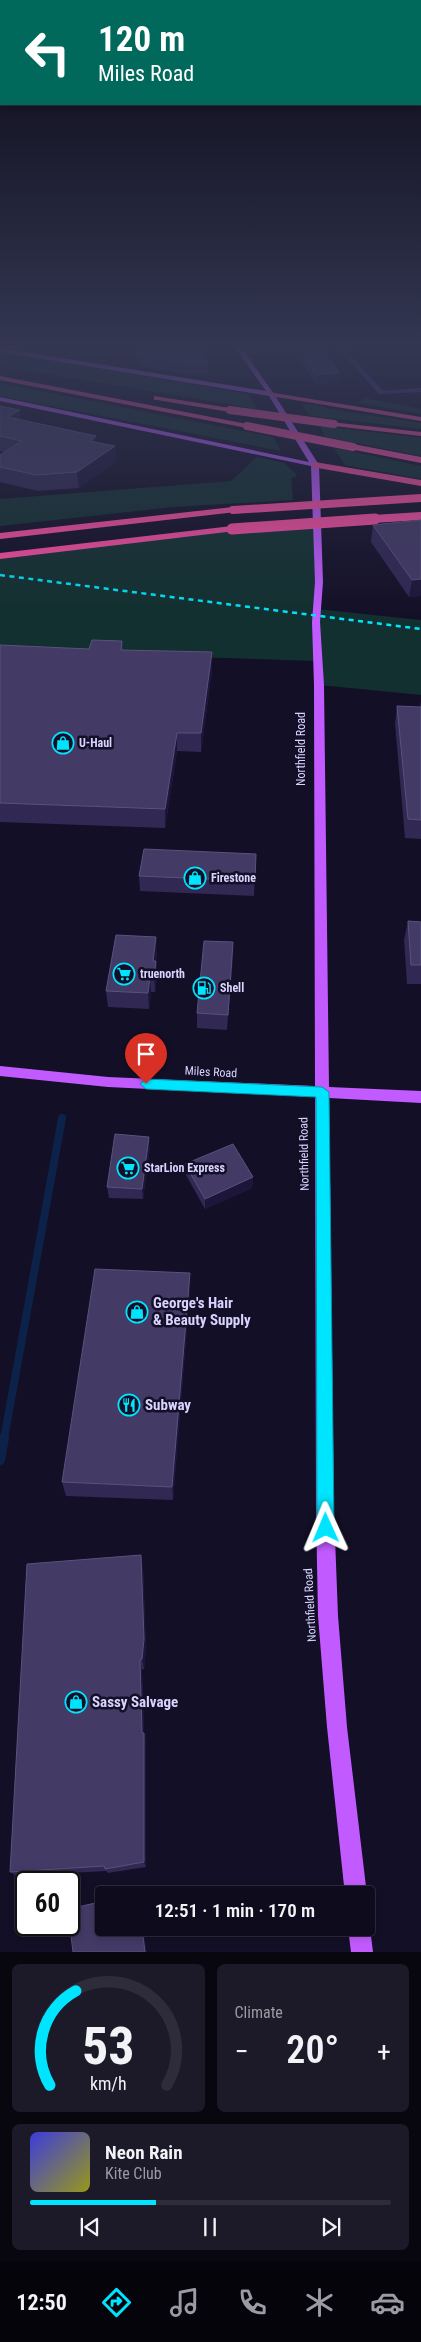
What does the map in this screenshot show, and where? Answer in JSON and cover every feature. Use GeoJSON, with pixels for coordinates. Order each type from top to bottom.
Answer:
{"type":"FeatureCollection","features":[{"type":"Feature","properties":{"kind":"highway"},"geometry":{"type":"LineString","coordinates":[[303,437],[421,460]]}},
{"type":"Feature","properties":{"kind":"highway"},"geometry":{"type":"LineString","coordinates":[[315,465],[421,483]]}},
{"type":"Feature","properties":{"kind":"highway"},"geometry":{"type":"LineString","coordinates":[[0,536],[233,510],[421,498]]}},
{"type":"Feature","properties":{"kind":"highway"},"geometry":{"type":"LineString","coordinates":[[0,556],[232,529],[421,516]]}},
{"type":"Feature","properties":{"kind":"highway"},"geometry":{"type":"LineString","coordinates":[[0,530],[61,528]]}},
{"type":"Feature","properties":{"kind":"main road"},"geometry":{"type":"LineString","coordinates":[[182,437],[315,465]]}},
{"type":"Feature","properties":{"kind":"main road","name":"Northfield Road"},"geometry":{"type":"LineString","coordinates":[[298,437],[315,465],[319,582],[316,622],[319,685],[325,1511],[328,1616],[337,1727],[355,1886]]}},
{"type":"Feature","properties":{"kind":"main road","name":"Miles Road"},"geometry":{"type":"LineString","coordinates":[[0,1071],[108,1082],[421,1098]]}},
{"type":"Feature","properties":{"kind":"main road"},"geometry":{"type":"LineString","coordinates":[[360,1936],[362,1952]]}},
{"type":"Feature","properties":{"kind":"green space"},"geometry":{"type":"Polygon","coordinates":[[[210,437],[273,437],[281,451],[210,437]]]}},
{"type":"Feature","properties":{"kind":"green space"},"geometry":{"type":"Polygon","coordinates":[[[325,437],[421,438],[421,456],[325,437]]]}},
{"type":"Feature","properties":{"kind":"green space"},"geometry":{"type":"Polygon","coordinates":[[[334,448],[421,466],[421,479],[345,465],[334,448]]]}},
{"type":"Feature","properties":{"kind":"green space"},"geometry":{"type":"Polygon","coordinates":[[[257,457],[284,463],[296,474],[297,476],[291,478],[293,500],[173,507],[0,526],[0,499],[231,481],[257,457]]]}},
{"type":"Feature","properties":{"kind":"green space"},"geometry":{"type":"Polygon","coordinates":[[[316,520],[317,609],[421,620],[421,695],[319,685],[317,661],[0,651],[0,556],[316,520]]]}},
{"type":"Feature","properties":{"kind":"building"},"geometry":{"type":"Polygon","coordinates":[[[5,437],[95,437],[90,441],[115,446],[77,472],[36,475],[0,467],[0,455],[22,441],[5,437]]]}},
{"type":"Feature","properties":{"kind":"building"},"geometry":{"type":"Polygon","coordinates":[[[421,520],[421,579],[412,580],[373,525],[421,520]]]}},
{"type":"Feature","properties":{"kind":"building"},"geometry":{"type":"Polygon","coordinates":[[[92,640],[122,641],[121,650],[212,652],[201,733],[177,733],[165,809],[0,803],[0,645],[89,649],[92,640]]]}},
{"type":"Feature","properties":{"kind":"building"},"geometry":{"type":"Polygon","coordinates":[[[397,706],[421,707],[421,820],[408,819],[397,706]]]}},
{"type":"Feature","properties":{"kind":"building"},"geometry":{"type":"Polygon","coordinates":[[[144,849],[256,854],[255,881],[139,876],[144,849]]]}},
{"type":"Feature","properties":{"kind":"building"},"geometry":{"type":"Polygon","coordinates":[[[408,921],[421,922],[421,965],[411,965],[408,921]]]}},
{"type":"Feature","properties":{"kind":"building"},"geometry":{"type":"Polygon","coordinates":[[[116,935],[156,937],[153,961],[156,961],[154,977],[150,977],[148,993],[106,991],[116,935]]]}},
{"type":"Feature","properties":{"kind":"building"},"geometry":{"type":"Polygon","coordinates":[[[204,941],[233,942],[228,1015],[197,1013],[204,941]]]}},
{"type":"Feature","properties":{"kind":"building"},"geometry":{"type":"Polygon","coordinates":[[[115,1134],[149,1137],[142,1189],[107,1187],[115,1134]]]}},
{"type":"Feature","properties":{"kind":"building"},"geometry":{"type":"Polygon","coordinates":[[[233,1144],[253,1177],[205,1199],[185,1164],[233,1144]]]}},
{"type":"Feature","properties":{"kind":"building"},"geometry":{"type":"Polygon","coordinates":[[[95,1269],[190,1273],[172,1487],[62,1482],[95,1269]]]}},
{"type":"Feature","properties":{"kind":"building"},"geometry":{"type":"Polygon","coordinates":[[[141,1555],[144,1639],[142,1659],[140,1660],[142,1733],[144,1733],[144,1862],[105,1869],[104,1866],[10,1872],[27,1564],[141,1555]]]}},
{"type":"Feature","properties":{"kind":"building"},"geometry":{"type":"Polygon","coordinates":[[[95,1903],[95,1936],[143,1936],[145,1952],[73,1952],[71,1936],[80,1936],[80,1906],[95,1903]]]}},
{"type":"Feature","properties":{"kind":"waterway"},"geometry":{"type":"LineString","coordinates":[[4,1439],[62,1118]]}},
{"type":"Feature","properties":{"kind":"waterway"},"geometry":{"type":"LineString","coordinates":[[0,1460],[4,1438]]}},
{"type":"Feature","properties":{"kind":"railway"},"geometry":{"type":"LineString","coordinates":[[0,575],[421,629]]}},
{"type":"Feature","properties":{"kind":"place","name":"U-Haul"},"geometry":{"type":"Point","coordinates":[63,743]}},
{"type":"Feature","properties":{"kind":"place","name":"Firestone"},"geometry":{"type":"Point","coordinates":[195,878]}},
{"type":"Feature","properties":{"kind":"place","name":"truenorth"},"geometry":{"type":"Point","coordinates":[124,974]}},
{"type":"Feature","properties":{"kind":"place","name":"Shell"},"geometry":{"type":"Point","coordinates":[204,988]}},
{"type":"Feature","properties":{"kind":"place","name":"StarLion Express"},"geometry":{"type":"Point","coordinates":[128,1168]}},
{"type":"Feature","properties":{"kind":"place","name":"George's Hair & Beauty Supply"},"geometry":{"type":"Point","coordinates":[137,1312]}},
{"type":"Feature","properties":{"kind":"place","name":"Subway"},"geometry":{"type":"Point","coordinates":[129,1405]}},
{"type":"Feature","properties":{"kind":"place","name":"Sassy Salvage"},"geometry":{"type":"Point","coordinates":[76,1702]}},
{"type":"Feature","properties":{"kind":"route"},"geometry":{"type":"LineString","coordinates":[[146,1084],[322,1092],[326,1528]]}}]}
